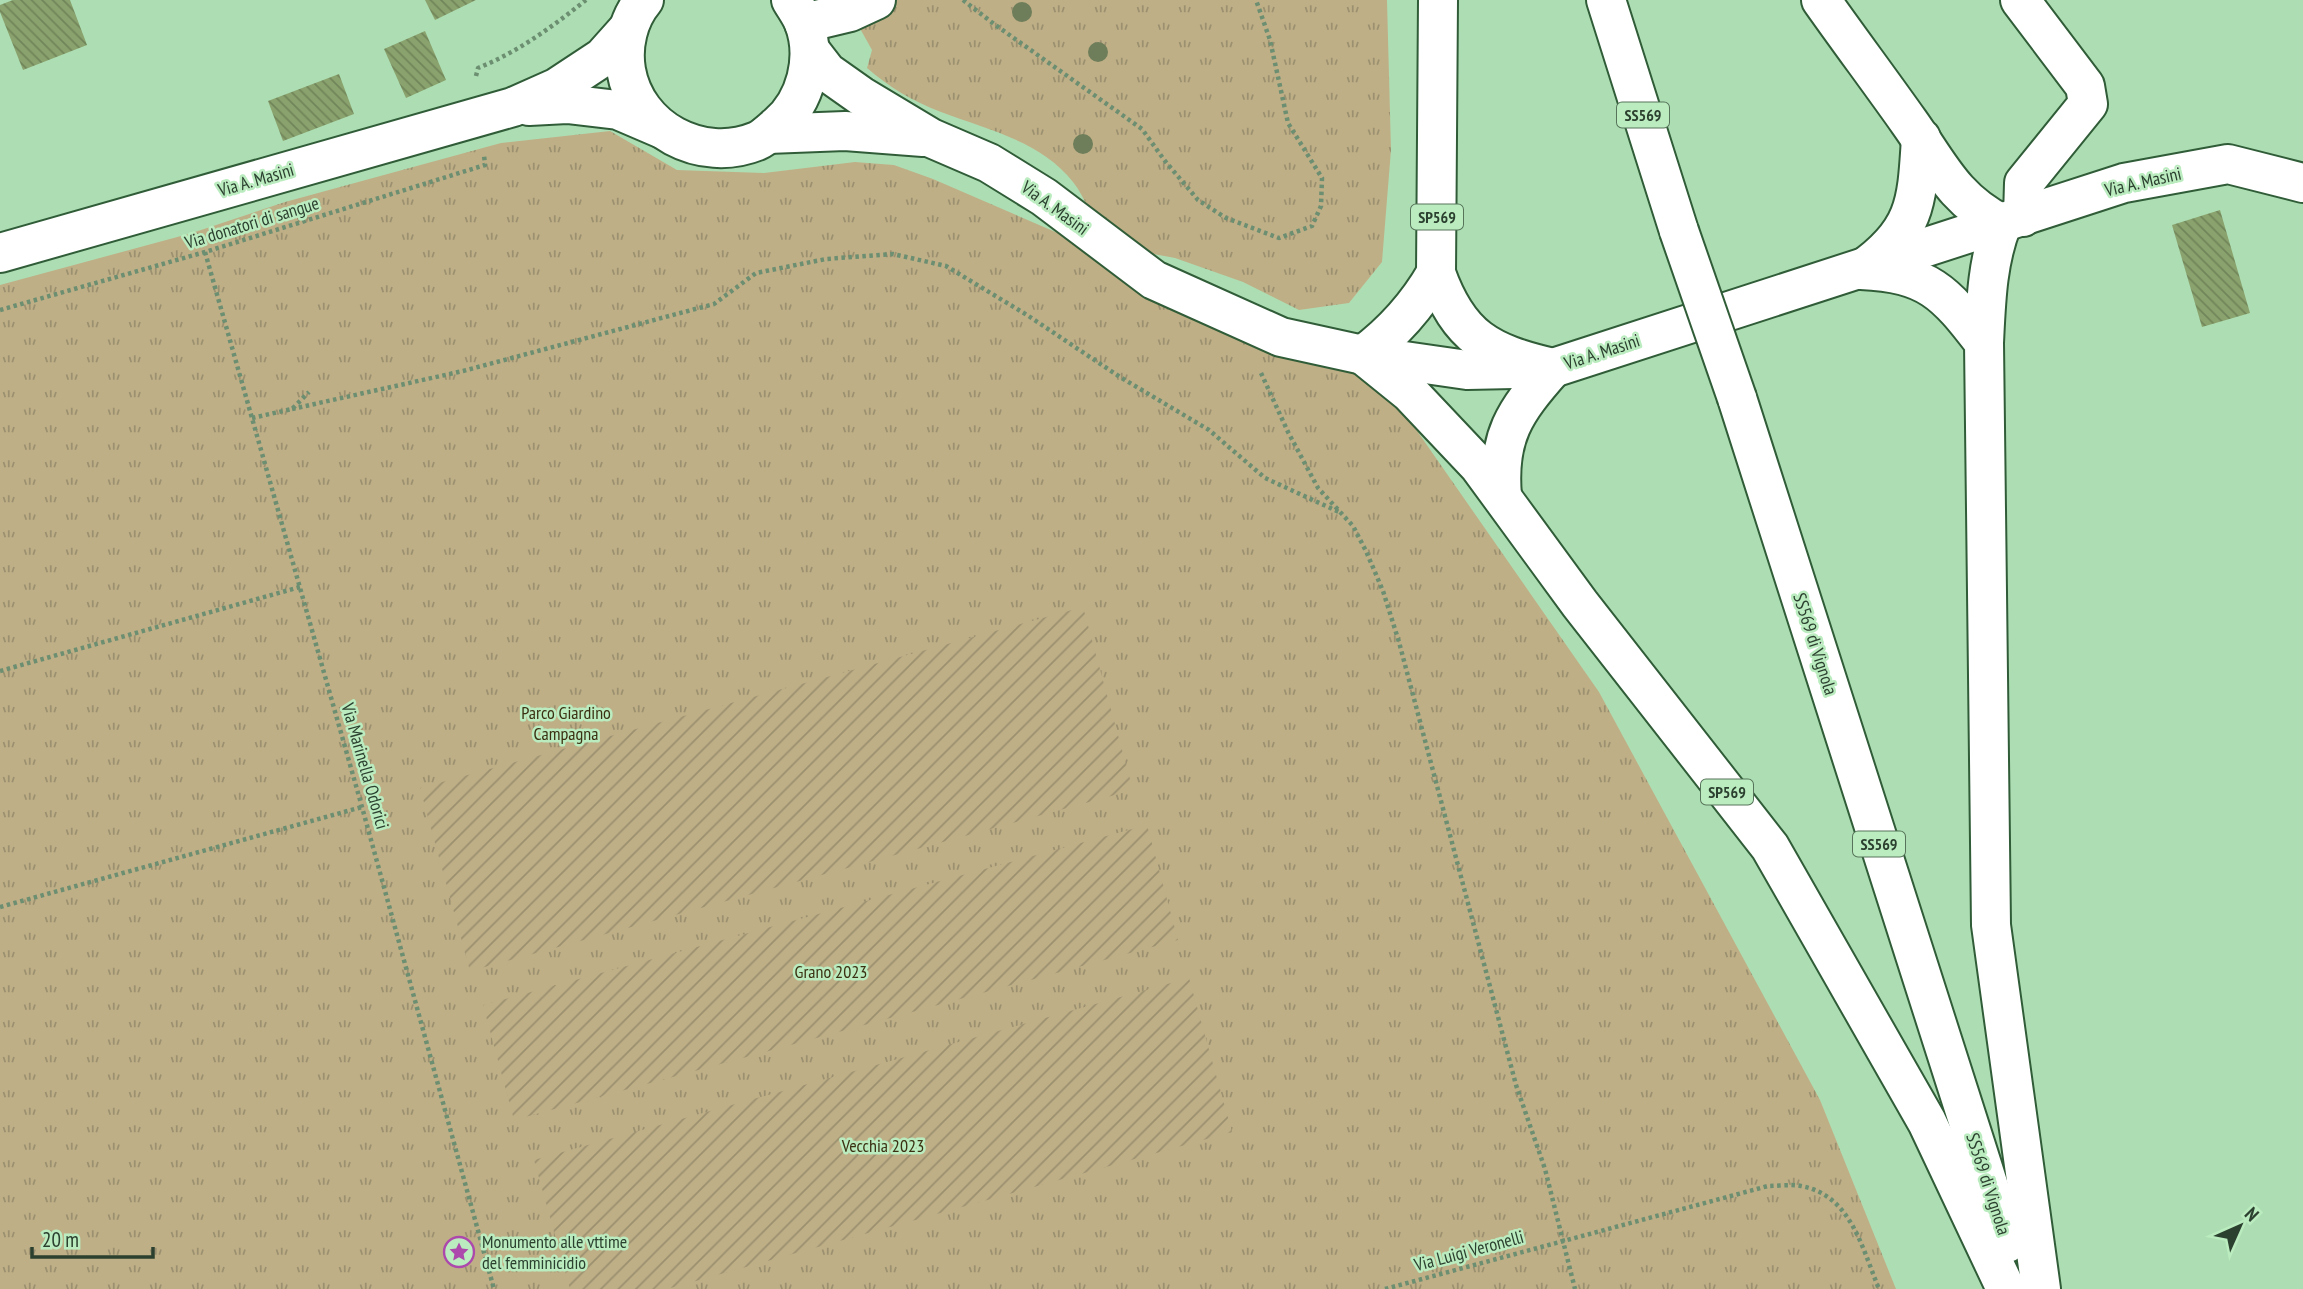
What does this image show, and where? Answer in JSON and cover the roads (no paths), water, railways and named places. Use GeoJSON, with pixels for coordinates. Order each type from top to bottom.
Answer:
{"type":"FeatureCollection","features":[{"type":"Feature","properties":{"kind":"main road"},"geometry":{"type":"LineString","coordinates":[[802,24],[850,12],[876,0]]}},
{"type":"Feature","properties":{"kind":"main road","name":"SP569"},"geometry":{"type":"LineString","coordinates":[[1438,0],[1436,273],[1446,301],[1461,323],[1478,340],[1520,360],[1553,368]]}},
{"type":"Feature","properties":{"kind":"main road","name":"SS569 di Vignola"},"geometry":{"type":"LineString","coordinates":[[1606,0],[1679,231],[1737,398],[2021,1289]]}},
{"type":"Feature","properties":{"kind":"main road"},"geometry":{"type":"LineString","coordinates":[[1821,0],[1921,138],[1954,189],[1982,214],[2012,220]]}},
{"type":"Feature","properties":{"kind":"main road"},"geometry":{"type":"LineString","coordinates":[[2020,0],[2085,86],[2088,104],[2024,183],[2012,220],[1993,249],[1984,343],[1991,925],[2040,1289]]}},
{"type":"Feature","properties":{"kind":"main road","name":"Via A. Masini"},"geometry":{"type":"LineString","coordinates":[[0,253],[513,107],[556,89],[603,57],[636,15]]}},
{"type":"Feature","properties":{"kind":"main road","name":"Via A. Masini"},"geometry":{"type":"LineString","coordinates":[[636,15],[624,57],[629,84],[641,108],[660,128]]}},
{"type":"Feature","properties":{"kind":"main road","name":"Via A. Masini"},"geometry":{"type":"LineString","coordinates":[[513,107],[567,104],[618,110],[685,142],[713,149],[758,141],[786,118],[800,97],[808,75],[802,24]]}},
{"type":"Feature","properties":{"kind":"main road","name":"Via A. Masini"},"geometry":{"type":"LineString","coordinates":[[802,24],[827,72],[931,138],[989,163],[1044,197],[1154,280],[1281,337],[1363,355],[1467,370],[1553,368],[2124,183],[2228,164],[2303,183]]}},
{"type":"Feature","properties":{"kind":"main road","name":"Via A. Masini"},"geometry":{"type":"LineString","coordinates":[[768,134],[845,131],[931,138]]}},
{"type":"Feature","properties":{"kind":"main road"},"geometry":{"type":"LineString","coordinates":[[1861,270],[1895,242],[1905,226],[1918,192],[1921,138]]}},
{"type":"Feature","properties":{"kind":"main road"},"geometry":{"type":"LineString","coordinates":[[1861,270],[1886,271],[1912,277],[1929,285],[1944,295],[1984,343]]}},
{"type":"Feature","properties":{"kind":"main road"},"geometry":{"type":"LineString","coordinates":[[1363,355],[1385,339],[1404,320],[1422,298],[1436,273]]}},
{"type":"Feature","properties":{"kind":"main road","name":"SP569"},"geometry":{"type":"LineString","coordinates":[[1363,355],[1410,393],[1444,427],[1503,496],[1580,604],[1770,847],[1927,1122],[2006,1289]]}},
{"type":"Feature","properties":{"kind":"main road"},"geometry":{"type":"LineString","coordinates":[[1503,496],[1500,468],[1511,425],[1531,393],[1553,368]]}},
{"type":"Feature","properties":{"kind":"place","name":"Monumento alle vttime del femminicidio"},"geometry":{"type":"Point","coordinates":[459,1252]}},
{"type":"Feature","properties":{"kind":"park label","name":"Parco Giardino Campagna"},"geometry":{"type":"Point","coordinates":[566,723]}},
{"type":"Feature","properties":{"kind":"park label","name":"Grano 2023"},"geometry":{"type":"Point","coordinates":[831,972]}},
{"type":"Feature","properties":{"kind":"park label","name":"Vecchia 2023"},"geometry":{"type":"Point","coordinates":[883,1146]}}]}
